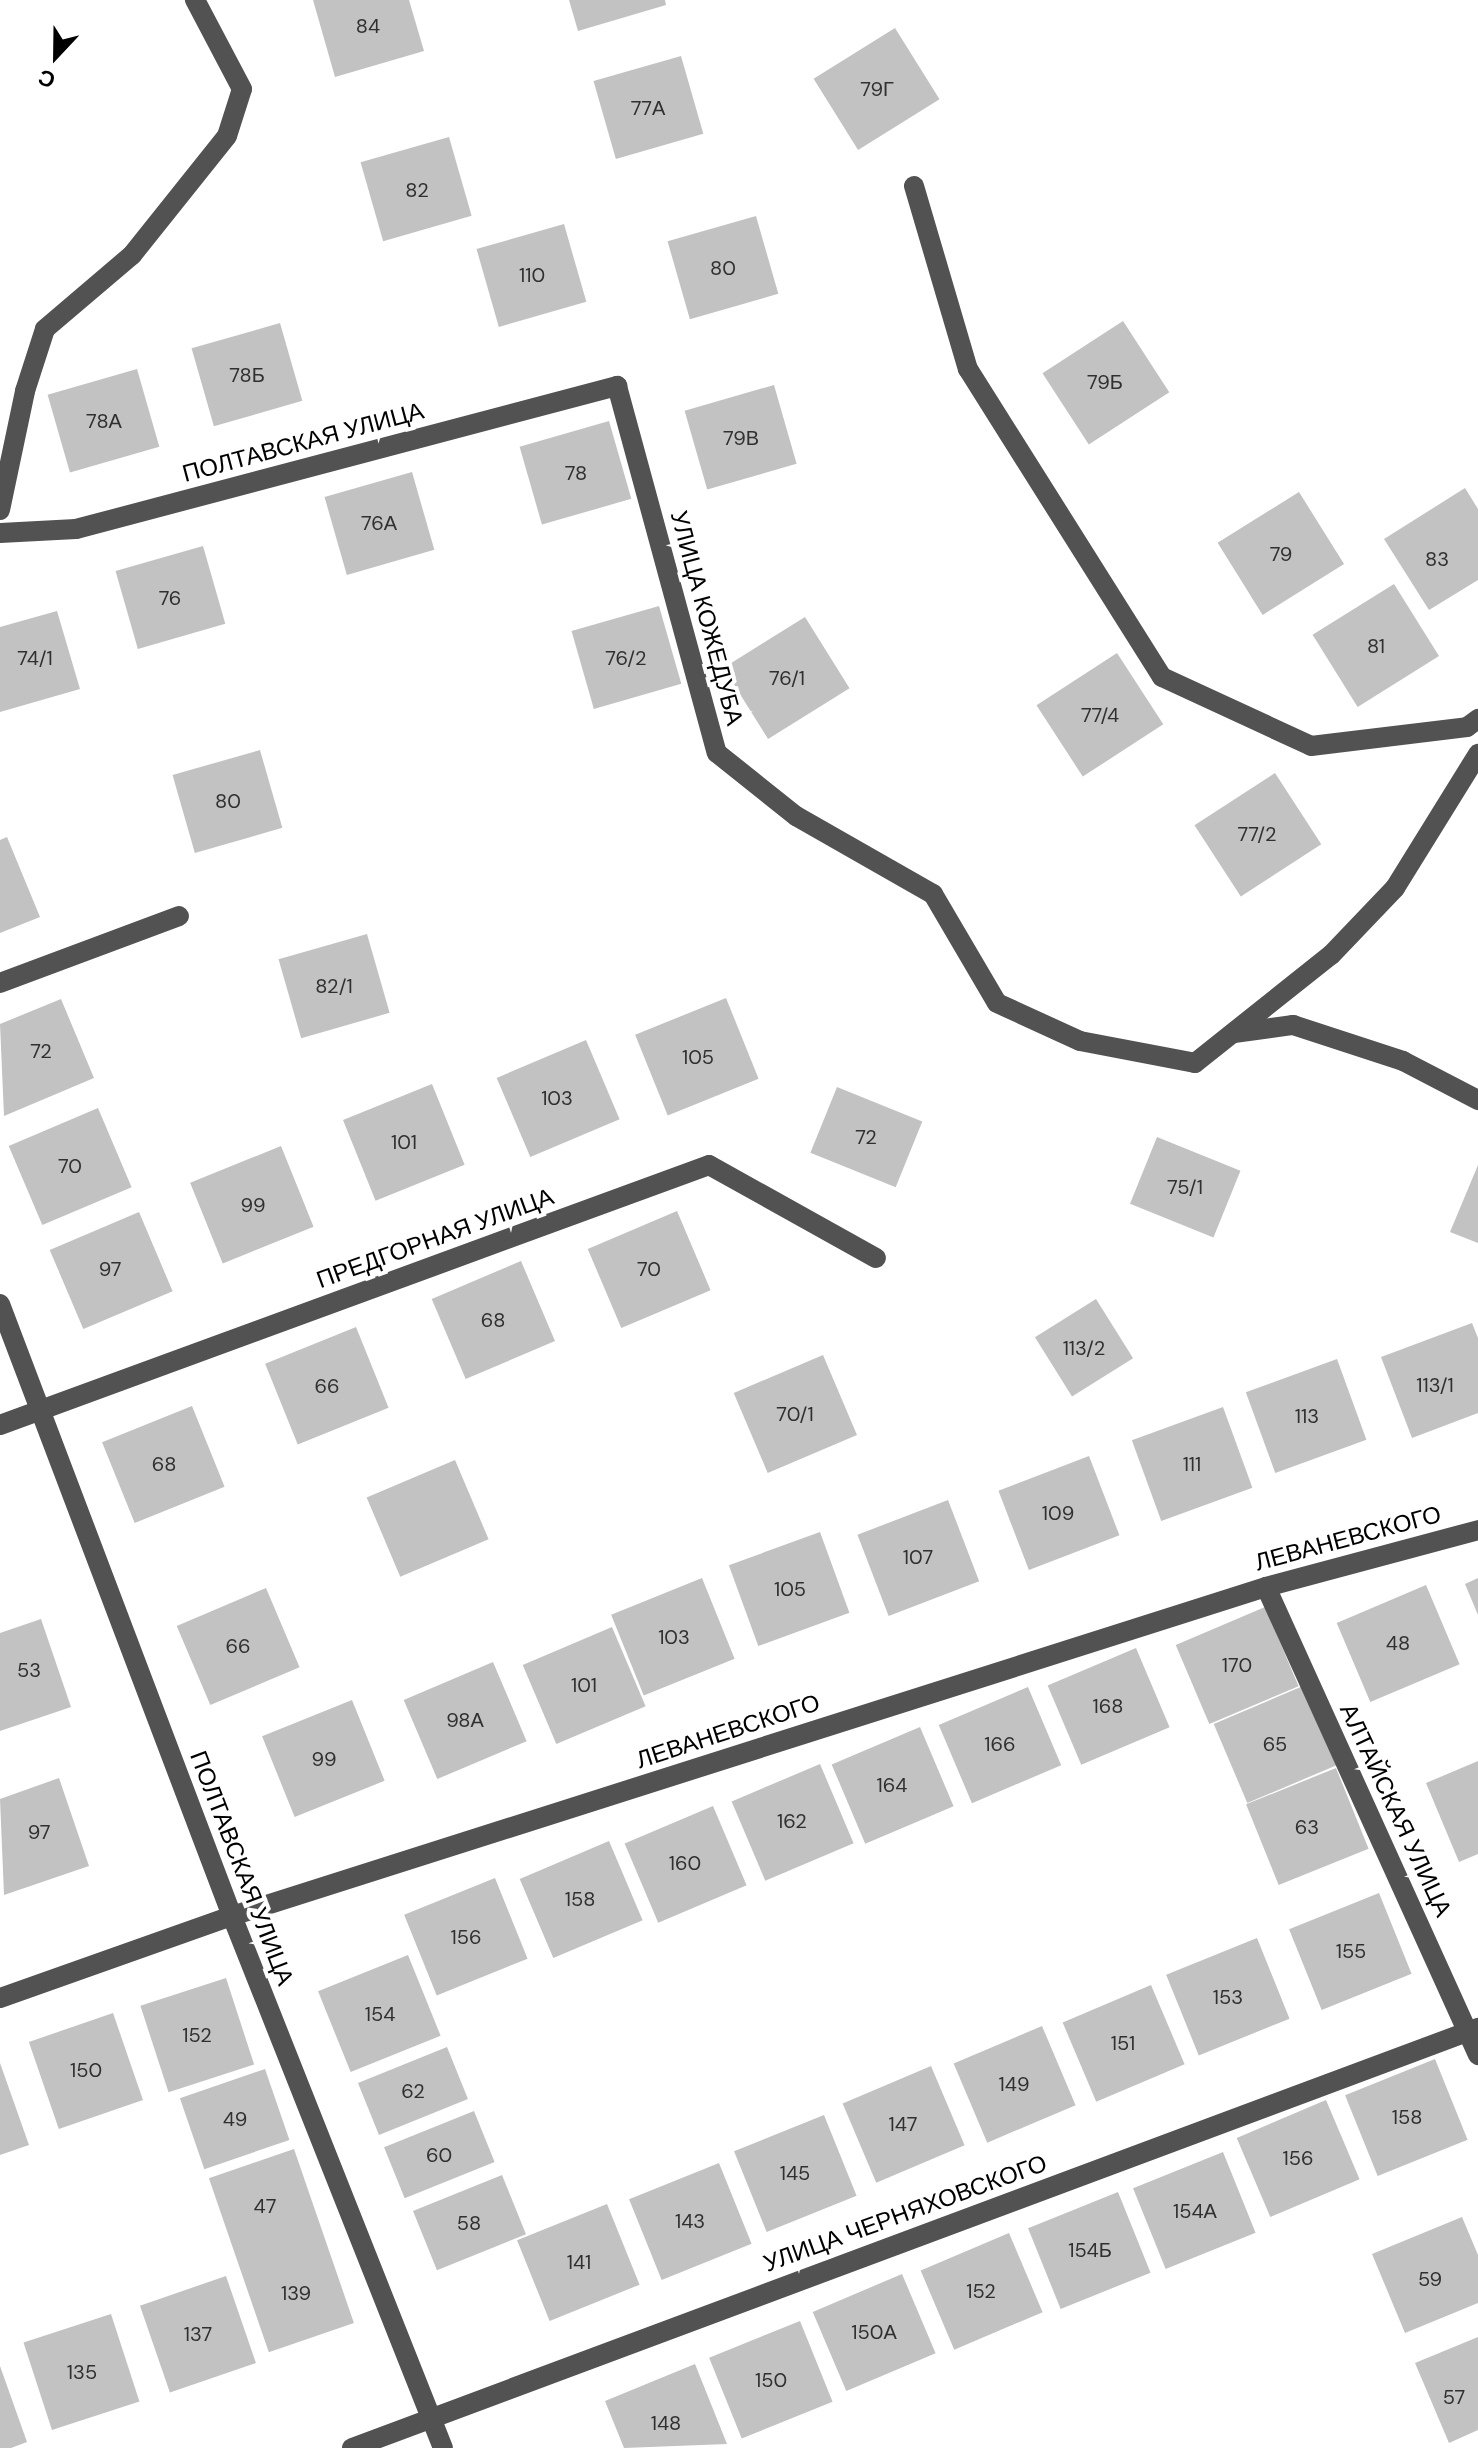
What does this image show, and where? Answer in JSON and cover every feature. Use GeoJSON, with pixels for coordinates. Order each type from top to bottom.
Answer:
{"type":"FeatureCollection","features":[{"type":"Feature","properties":{"kind":"street"},"geometry":{"type":"LineString","coordinates":[[0,510],[25,391],[45,329],[132,255],[227,136],[242,89],[195,0]]}},
{"type":"Feature","properties":{"kind":"street"},"geometry":{"type":"LineString","coordinates":[[914,186],[968,369],[1162,677],[1311,746],[1467,727],[1478,719]]}},
{"type":"Feature","properties":{"kind":"street","name":"ПОЛТАВСКАЯ УЛИЦА"},"geometry":{"type":"LineString","coordinates":[[0,533],[76,529],[617,386]]}},
{"type":"Feature","properties":{"kind":"street","name":"УЛИЦА КОЖЕДУБА"},"geometry":{"type":"LineString","coordinates":[[617,386],[717,753],[796,816],[933,894],[997,1003],[1080,1041],[1195,1063],[1331,955],[1395,888],[1478,754]]}},
{"type":"Feature","properties":{"kind":"street"},"geometry":{"type":"LineString","coordinates":[[0,983],[179,916]]}},
{"type":"Feature","properties":{"kind":"street"},"geometry":{"type":"LineString","coordinates":[[1233,1033],[1293,1025],[1403,1061],[1478,1100]]}},
{"type":"Feature","properties":{"kind":"street","name":"ПРЕДГОРНАЯ УЛИЦА"},"geometry":{"type":"LineString","coordinates":[[0,1425],[709,1165],[876,1258]]}},
{"type":"Feature","properties":{"kind":"street","name":"ПОЛТАВСКАЯ УЛИЦА"},"geometry":{"type":"LineString","coordinates":[[0,1304],[232,1916],[443,2448]]}},
{"type":"Feature","properties":{"kind":"street","name":"ЛЕВАНЕВСКОГО"},"geometry":{"type":"LineString","coordinates":[[0,1998],[232,1916],[1266,1587],[1478,1530]]}},
{"type":"Feature","properties":{"kind":"street","name":"АЛТАЙСКАЯ УЛИЦА"},"geometry":{"type":"LineString","coordinates":[[1266,1587],[1474,2030],[1478,2055]]}},
{"type":"Feature","properties":{"kind":"street","name":"УЛИЦА ЧЕРНЯХОВСКОГО"},"geometry":{"type":"LineString","coordinates":[[352,2448],[1474,2030]]}},
{"type":"Feature","properties":{"kind":"building"},"geometry":{"type":"Polygon","coordinates":[[[313,0],[409,0],[424,51],[335,77],[313,0]]]}},
{"type":"Feature","properties":{"kind":"building"},"geometry":{"type":"Polygon","coordinates":[[[569,0],[665,0],[666,5],[578,31],[569,0]]]}},
{"type":"Feature","properties":{"kind":"building"},"geometry":{"type":"Polygon","coordinates":[[[895,28],[940,99],[858,150],[814,79],[895,28]]]}},
{"type":"Feature","properties":{"kind":"building"},"geometry":{"type":"Polygon","coordinates":[[[681,56],[703,134],[616,159],[594,81],[681,56]]]}},
{"type":"Feature","properties":{"kind":"building"},"geometry":{"type":"Polygon","coordinates":[[[449,137],[472,216],[383,241],[361,162],[449,137]]]}},
{"type":"Feature","properties":{"kind":"building"},"geometry":{"type":"Polygon","coordinates":[[[756,216],[778,294],[690,319],[668,241],[756,216]]]}},
{"type":"Feature","properties":{"kind":"building"},"geometry":{"type":"Polygon","coordinates":[[[564,224],[586,302],[499,327],[477,249],[564,224]]]}},
{"type":"Feature","properties":{"kind":"building"},"geometry":{"type":"Polygon","coordinates":[[[1123,321],[1169,392],[1089,445],[1042,373],[1123,321]]]}},
{"type":"Feature","properties":{"kind":"building"},"geometry":{"type":"Polygon","coordinates":[[[280,323],[302,401],[214,426],[192,348],[280,323]]]}},
{"type":"Feature","properties":{"kind":"building"},"geometry":{"type":"Polygon","coordinates":[[[137,369],[159,447],[70,472],[48,395],[137,369]]]}},
{"type":"Feature","properties":{"kind":"building"},"geometry":{"type":"Polygon","coordinates":[[[774,385],[797,464],[707,489],[685,411],[774,385]]]}},
{"type":"Feature","properties":{"kind":"building"},"geometry":{"type":"Polygon","coordinates":[[[609,421],[631,499],[542,524],[520,447],[609,421]]]}},
{"type":"Feature","properties":{"kind":"building"},"geometry":{"type":"Polygon","coordinates":[[[412,472],[434,550],[347,575],[325,497],[412,472]]]}},
{"type":"Feature","properties":{"kind":"building"},"geometry":{"type":"Polygon","coordinates":[[[1465,488],[1478,509],[1478,580],[1429,610],[1384,539],[1465,488]]]}},
{"type":"Feature","properties":{"kind":"building"},"geometry":{"type":"Polygon","coordinates":[[[1299,492],[1344,564],[1263,615],[1218,543],[1299,492]]]}},
{"type":"Feature","properties":{"kind":"building"},"geometry":{"type":"Polygon","coordinates":[[[203,546],[225,624],[138,649],[116,571],[203,546]]]}},
{"type":"Feature","properties":{"kind":"building"},"geometry":{"type":"Polygon","coordinates":[[[1394,584],[1439,656],[1358,707],[1313,635],[1394,584]]]}},
{"type":"Feature","properties":{"kind":"building"},"geometry":{"type":"Polygon","coordinates":[[[659,606],[681,684],[594,709],[572,631],[659,606]]]}},
{"type":"Feature","properties":{"kind":"building"},"geometry":{"type":"Polygon","coordinates":[[[57,611],[80,689],[0,712],[0,627],[57,611]]]}},
{"type":"Feature","properties":{"kind":"building"},"geometry":{"type":"Polygon","coordinates":[[[805,617],[850,688],[768,739],[724,668],[805,617]]]}},
{"type":"Feature","properties":{"kind":"building"},"geometry":{"type":"Polygon","coordinates":[[[1117,653],[1163,724],[1083,777],[1036,705],[1117,653]]]}},
{"type":"Feature","properties":{"kind":"building"},"geometry":{"type":"Polygon","coordinates":[[[260,750],[282,828],[195,853],[173,775],[260,750]]]}},
{"type":"Feature","properties":{"kind":"building"},"geometry":{"type":"Polygon","coordinates":[[[1275,773],[1321,844],[1241,897],[1194,825],[1275,773]]]}},
{"type":"Feature","properties":{"kind":"building"},"geometry":{"type":"Polygon","coordinates":[[[7,837],[40,917],[0,933],[0,840],[7,837]]]}},
{"type":"Feature","properties":{"kind":"building"},"geometry":{"type":"Polygon","coordinates":[[[367,934],[390,1013],[301,1038],[279,959],[367,934]]]}},
{"type":"Feature","properties":{"kind":"building"},"geometry":{"type":"Polygon","coordinates":[[[726,998],[759,1079],[668,1115],[635,1035],[726,998]]]}},
{"type":"Feature","properties":{"kind":"building"},"geometry":{"type":"Polygon","coordinates":[[[61,999],[94,1078],[4,1116],[0,1024],[61,999]]]}},
{"type":"Feature","properties":{"kind":"building"},"geometry":{"type":"Polygon","coordinates":[[[586,1040],[620,1119],[530,1157],[497,1078],[586,1040]]]}},
{"type":"Feature","properties":{"kind":"building"},"geometry":{"type":"Polygon","coordinates":[[[432,1084],[465,1165],[376,1201],[343,1120],[432,1084]]]}},
{"type":"Feature","properties":{"kind":"building"},"geometry":{"type":"Polygon","coordinates":[[[837,1087],[922,1121],[896,1187],[810,1153],[837,1087]]]}},
{"type":"Feature","properties":{"kind":"building"},"geometry":{"type":"Polygon","coordinates":[[[98,1108],[132,1187],[42,1225],[9,1146],[98,1108]]]}},
{"type":"Feature","properties":{"kind":"building"},"geometry":{"type":"Polygon","coordinates":[[[1157,1137],[1240,1171],[1213,1237],[1130,1204],[1157,1137]]]}},
{"type":"Feature","properties":{"kind":"building"},"geometry":{"type":"Polygon","coordinates":[[[281,1146],[314,1227],[223,1263],[190,1183],[281,1146]]]}},
{"type":"Feature","properties":{"kind":"building"},"geometry":{"type":"Polygon","coordinates":[[[1478,1165],[1478,1243],[1450,1232],[1478,1165]]]}},
{"type":"Feature","properties":{"kind":"building"},"geometry":{"type":"Polygon","coordinates":[[[677,1211],[711,1290],[621,1328],[588,1249],[677,1211]]]}},
{"type":"Feature","properties":{"kind":"building"},"geometry":{"type":"Polygon","coordinates":[[[139,1212],[173,1291],[83,1329],[50,1250],[139,1212]]]}},
{"type":"Feature","properties":{"kind":"building"},"geometry":{"type":"Polygon","coordinates":[[[521,1261],[555,1341],[466,1379],[432,1299],[521,1261]]]}},
{"type":"Feature","properties":{"kind":"building"},"geometry":{"type":"Polygon","coordinates":[[[1096,1299],[1133,1358],[1072,1397],[1035,1337],[1096,1299]]]}},
{"type":"Feature","properties":{"kind":"building"},"geometry":{"type":"Polygon","coordinates":[[[1472,1323],[1478,1338],[1478,1413],[1412,1438],[1381,1357],[1472,1323]]]}},
{"type":"Feature","properties":{"kind":"building"},"geometry":{"type":"Polygon","coordinates":[[[356,1327],[389,1408],[298,1444],[265,1364],[356,1327]]]}},
{"type":"Feature","properties":{"kind":"building"},"geometry":{"type":"Polygon","coordinates":[[[823,1355],[857,1435],[768,1473],[734,1393],[823,1355]]]}},
{"type":"Feature","properties":{"kind":"building"},"geometry":{"type":"Polygon","coordinates":[[[1337,1359],[1366,1440],[1275,1473],[1246,1392],[1337,1359]]]}},
{"type":"Feature","properties":{"kind":"building"},"geometry":{"type":"Polygon","coordinates":[[[192,1406],[225,1487],[135,1523],[102,1442],[192,1406]]]}},
{"type":"Feature","properties":{"kind":"building"},"geometry":{"type":"Polygon","coordinates":[[[1223,1407],[1252,1488],[1161,1521],[1132,1440],[1223,1407]]]}},
{"type":"Feature","properties":{"kind":"building"},"geometry":{"type":"Polygon","coordinates":[[[1089,1456],[1119,1535],[1029,1570],[998,1491],[1089,1456]]]}},
{"type":"Feature","properties":{"kind":"building"},"geometry":{"type":"Polygon","coordinates":[[[455,1460],[489,1539],[400,1577],[367,1498],[455,1460]]]}},
{"type":"Feature","properties":{"kind":"building"},"geometry":{"type":"Polygon","coordinates":[[[948,1500],[979,1581],[889,1616],[857,1535],[948,1500]]]}},
{"type":"Feature","properties":{"kind":"building"},"geometry":{"type":"Polygon","coordinates":[[[820,1532],[849,1613],[758,1646],[729,1565],[820,1532]]]}},
{"type":"Feature","properties":{"kind":"building"},"geometry":{"type":"Polygon","coordinates":[[[702,1578],[735,1659],[644,1695],[611,1615],[702,1578]]]}},
{"type":"Feature","properties":{"kind":"building"},"geometry":{"type":"Polygon","coordinates":[[[1478,1578],[1478,1615],[1465,1584],[1478,1578]]]}},
{"type":"Feature","properties":{"kind":"building"},"geometry":{"type":"Polygon","coordinates":[[[1426,1585],[1460,1664],[1370,1702],[1337,1623],[1426,1585]]]}},
{"type":"Feature","properties":{"kind":"building"},"geometry":{"type":"Polygon","coordinates":[[[266,1588],[300,1667],[210,1705],[177,1626],[266,1588]]]}},
{"type":"Feature","properties":{"kind":"building"},"geometry":{"type":"Polygon","coordinates":[[[1265,1607],[1299,1686],[1209,1724],[1176,1645],[1265,1607]]]}},
{"type":"Feature","properties":{"kind":"building"},"geometry":{"type":"Polygon","coordinates":[[[41,1619],[71,1707],[0,1731],[0,1633],[41,1619]]]}},
{"type":"Feature","properties":{"kind":"building"},"geometry":{"type":"Polygon","coordinates":[[[612,1627],[646,1706],[556,1744],[523,1665],[612,1627]]]}},
{"type":"Feature","properties":{"kind":"building"},"geometry":{"type":"Polygon","coordinates":[[[1136,1648],[1170,1727],[1081,1765],[1048,1686],[1136,1648]]]}},
{"type":"Feature","properties":{"kind":"building"},"geometry":{"type":"Polygon","coordinates":[[[493,1662],[527,1741],[437,1779],[404,1700],[493,1662]]]}},
{"type":"Feature","properties":{"kind":"building"},"geometry":{"type":"Polygon","coordinates":[[[1303,1686],[1337,1765],[1247,1803],[1214,1724],[1303,1686]]]}},
{"type":"Feature","properties":{"kind":"building"},"geometry":{"type":"Polygon","coordinates":[[[1028,1687],[1061,1765],[972,1803],[939,1725],[1028,1687]]]}},
{"type":"Feature","properties":{"kind":"building"},"geometry":{"type":"Polygon","coordinates":[[[352,1700],[385,1781],[295,1817],[262,1736],[352,1700]]]}},
{"type":"Feature","properties":{"kind":"building"},"geometry":{"type":"Polygon","coordinates":[[[920,1727],[954,1806],[865,1844],[832,1765],[920,1727]]]}},
{"type":"Feature","properties":{"kind":"building"},"geometry":{"type":"Polygon","coordinates":[[[1478,1761],[1478,1854],[1459,1862],[1426,1783],[1478,1761]]]}},
{"type":"Feature","properties":{"kind":"building"},"geometry":{"type":"Polygon","coordinates":[[[820,1764],[854,1843],[765,1881],[732,1802],[820,1764]]]}},
{"type":"Feature","properties":{"kind":"building"},"geometry":{"type":"Polygon","coordinates":[[[1336,1768],[1369,1849],[1279,1885],[1246,1804],[1336,1768]]]}},
{"type":"Feature","properties":{"kind":"building"},"geometry":{"type":"Polygon","coordinates":[[[59,1778],[89,1866],[4,1895],[0,1799],[59,1778]]]}},
{"type":"Feature","properties":{"kind":"building"},"geometry":{"type":"Polygon","coordinates":[[[713,1806],[747,1885],[658,1923],[625,1844],[713,1806]]]}},
{"type":"Feature","properties":{"kind":"building"},"geometry":{"type":"Polygon","coordinates":[[[609,1841],[643,1920],[553,1958],[520,1879],[609,1841]]]}},
{"type":"Feature","properties":{"kind":"building"},"geometry":{"type":"Polygon","coordinates":[[[495,1878],[528,1959],[437,1995],[404,1915],[495,1878]]]}},
{"type":"Feature","properties":{"kind":"building"},"geometry":{"type":"Polygon","coordinates":[[[1379,1893],[1412,1974],[1322,2010],[1289,1929],[1379,1893]]]}},
{"type":"Feature","properties":{"kind":"building"},"geometry":{"type":"Polygon","coordinates":[[[1257,1938],[1290,2019],[1199,2055],[1166,1975],[1257,1938]]]}},
{"type":"Feature","properties":{"kind":"building"},"geometry":{"type":"Polygon","coordinates":[[[408,1955],[441,2036],[351,2072],[318,1991],[408,1955]]]}},
{"type":"Feature","properties":{"kind":"building"},"geometry":{"type":"Polygon","coordinates":[[[226,1978],[254,2065],[169,2092],[140,2006],[226,1978]]]}},
{"type":"Feature","properties":{"kind":"building"},"geometry":{"type":"Polygon","coordinates":[[[1151,1985],[1185,2064],[1096,2102],[1063,2023],[1151,1985]]]}},
{"type":"Feature","properties":{"kind":"building"},"geometry":{"type":"Polygon","coordinates":[[[113,2013],[143,2100],[59,2129],[29,2042],[113,2013]]]}},
{"type":"Feature","properties":{"kind":"building"},"geometry":{"type":"Polygon","coordinates":[[[1042,2026],[1076,2105],[987,2143],[954,2064],[1042,2026]]]}},
{"type":"Feature","properties":{"kind":"building"},"geometry":{"type":"Polygon","coordinates":[[[447,2047],[468,2099],[379,2135],[358,2083],[447,2047]]]}},
{"type":"Feature","properties":{"kind":"building"},"geometry":{"type":"Polygon","coordinates":[[[1435,2059],[1468,2140],[1378,2176],[1345,2095],[1435,2059]]]}},
{"type":"Feature","properties":{"kind":"building"},"geometry":{"type":"Polygon","coordinates":[[[0,2063],[29,2145],[0,2155],[0,2063]]]}},
{"type":"Feature","properties":{"kind":"building"},"geometry":{"type":"Polygon","coordinates":[[[931,2066],[965,2145],[876,2183],[843,2104],[931,2066]]]}},
{"type":"Feature","properties":{"kind":"building"},"geometry":{"type":"Polygon","coordinates":[[[265,2069],[289,2140],[204,2169],[180,2098],[265,2069]]]}},
{"type":"Feature","properties":{"kind":"building"},"geometry":{"type":"Polygon","coordinates":[[[1326,2100],[1360,2179],[1270,2217],[1237,2138],[1326,2100]]]}},
{"type":"Feature","properties":{"kind":"building"},"geometry":{"type":"Polygon","coordinates":[[[474,2111],[495,2162],[405,2198],[384,2147],[474,2111]]]}},
{"type":"Feature","properties":{"kind":"building"},"geometry":{"type":"Polygon","coordinates":[[[824,2115],[857,2196],[767,2232],[734,2151],[824,2115]]]}},
{"type":"Feature","properties":{"kind":"building"},"geometry":{"type":"Polygon","coordinates":[[[294,2149],[354,2323],[269,2352],[209,2178],[294,2149]]]}},
{"type":"Feature","properties":{"kind":"building"},"geometry":{"type":"Polygon","coordinates":[[[1223,2152],[1256,2233],[1166,2269],[1133,2188],[1223,2152]]]}},
{"type":"Feature","properties":{"kind":"building"},"geometry":{"type":"Polygon","coordinates":[[[719,2163],[752,2244],[662,2280],[629,2199],[719,2163]]]}},
{"type":"Feature","properties":{"kind":"building"},"geometry":{"type":"Polygon","coordinates":[[[502,2175],[526,2234],[437,2270],[413,2211],[502,2175]]]}},
{"type":"Feature","properties":{"kind":"building"},"geometry":{"type":"Polygon","coordinates":[[[1118,2192],[1151,2273],[1061,2309],[1028,2228],[1118,2192]]]}},
{"type":"Feature","properties":{"kind":"building"},"geometry":{"type":"Polygon","coordinates":[[[607,2204],[640,2285],[550,2321],[517,2240],[607,2204]]]}},
{"type":"Feature","properties":{"kind":"building"},"geometry":{"type":"Polygon","coordinates":[[[1462,2217],[1478,2255],[1478,2303],[1405,2333],[1372,2254],[1462,2217]]]}},
{"type":"Feature","properties":{"kind":"building"},"geometry":{"type":"Polygon","coordinates":[[[1009,2233],[1043,2312],[954,2350],[921,2271],[1009,2233]]]}},
{"type":"Feature","properties":{"kind":"building"},"geometry":{"type":"Polygon","coordinates":[[[902,2274],[936,2353],[846,2391],[813,2312],[902,2274]]]}},
{"type":"Feature","properties":{"kind":"building"},"geometry":{"type":"Polygon","coordinates":[[[226,2276],[256,2363],[170,2393],[140,2306],[226,2276]]]}},
{"type":"Feature","properties":{"kind":"building"},"geometry":{"type":"Polygon","coordinates":[[[111,2314],[139,2401],[52,2430],[24,2342],[111,2314]]]}},
{"type":"Feature","properties":{"kind":"building"},"geometry":{"type":"Polygon","coordinates":[[[800,2321],[833,2402],[742,2438],[709,2358],[800,2321]]]}},
{"type":"Feature","properties":{"kind":"building"},"geometry":{"type":"Polygon","coordinates":[[[1478,2337],[1478,2430],[1449,2443],[1415,2363],[1478,2337]]]}},
{"type":"Feature","properties":{"kind":"building"},"geometry":{"type":"Polygon","coordinates":[[[695,2364],[727,2444],[624,2448],[605,2401],[695,2364]]]}},
{"type":"Feature","properties":{"kind":"building"},"geometry":{"type":"Polygon","coordinates":[[[0,2366],[27,2442],[11,2448],[0,2448],[0,2366]]]}}]}
